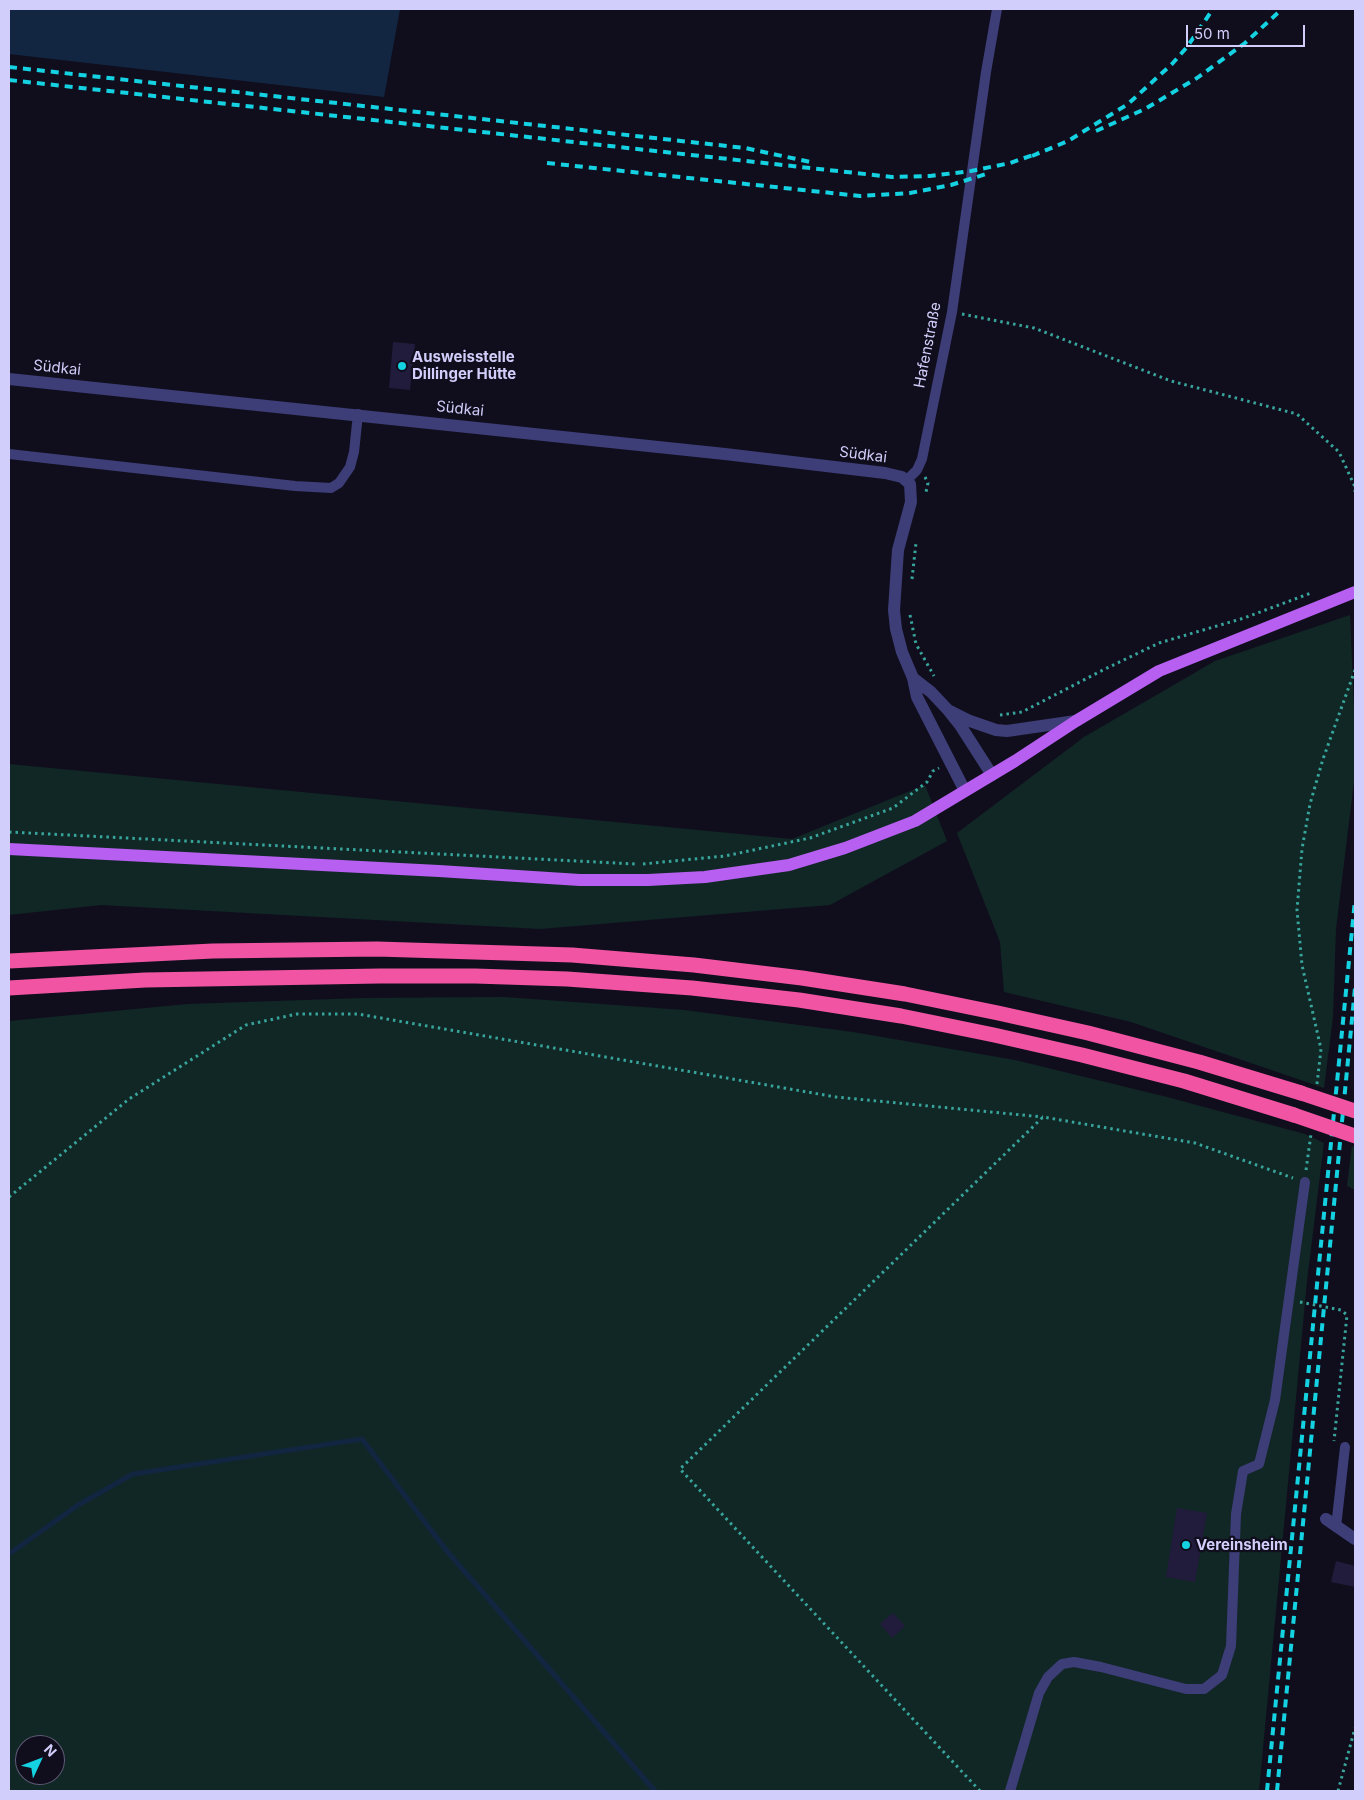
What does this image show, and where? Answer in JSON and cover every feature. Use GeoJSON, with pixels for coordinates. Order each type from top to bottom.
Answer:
{"type":"FeatureCollection","features":[{"type":"Feature","properties":{"kind":"highway"},"geometry":{"type":"LineString","coordinates":[[9,961],[213,951],[377,949],[562,955],[694,965],[802,978],[905,994],[1088,1033],[1181,1057],[1301,1093],[1355,1112]]}},
{"type":"Feature","properties":{"kind":"highway"},"geometry":{"type":"LineString","coordinates":[[9,988],[145,980],[380,976],[558,978],[692,988],[799,1000],[901,1016],[994,1035],[1184,1081],[1355,1136]]}},
{"type":"Feature","properties":{"kind":"main road"},"geometry":{"type":"LineString","coordinates":[[9,849],[580,880],[648,880],[705,877],[789,866],[845,848],[915,821],[1172,664],[1355,592]]}},
{"type":"Feature","properties":{"kind":"street","name":"Südkai"},"geometry":{"type":"LineString","coordinates":[[9,379],[358,414],[744,456],[885,473],[907,480]]}},
{"type":"Feature","properties":{"kind":"street"},"geometry":{"type":"LineString","coordinates":[[907,480],[912,489],[911,502],[898,550],[894,610],[902,652],[913,678],[917,697],[965,791]]}},
{"type":"Feature","properties":{"kind":"street"},"geometry":{"type":"LineString","coordinates":[[913,678],[931,692],[948,710],[960,725],[992,775]]}},
{"type":"Feature","properties":{"kind":"street"},"geometry":{"type":"LineString","coordinates":[[948,710],[970,721],[996,730],[1007,731],[1076,721]]}},
{"type":"Feature","properties":{"kind":"street"},"geometry":{"type":"LineString","coordinates":[[1331,1523],[1355,1539]]}},
{"type":"Feature","properties":{"kind":"lane","name":"Hafenstraße"},"geometry":{"type":"LineString","coordinates":[[907,480],[920,465],[952,312],[986,72],[997,9]]}},
{"type":"Feature","properties":{"kind":"lane"},"geometry":{"type":"LineString","coordinates":[[9,454],[285,485],[331,488],[339,484],[350,466],[354,452],[358,414]]}},
{"type":"Feature","properties":{"kind":"lane"},"geometry":{"type":"LineString","coordinates":[[1010,1791],[1039,1693],[1048,1677],[1062,1664],[1074,1662],[1101,1667],[1186,1689],[1204,1689],[1222,1675],[1231,1646],[1236,1514],[1243,1471],[1259,1464],[1274,1400],[1305,1182]]}},
{"type":"Feature","properties":{"kind":"lane"},"geometry":{"type":"LineString","coordinates":[[1331,1523],[1345,1447]]}},
{"type":"Feature","properties":{"kind":"path"},"geometry":{"type":"LineString","coordinates":[[952,312],[1034,328],[1171,381],[1298,414],[1339,452],[1355,487],[1355,492]]}},
{"type":"Feature","properties":{"kind":"path"},"geometry":{"type":"LineString","coordinates":[[920,465],[928,483],[924,501]]}},
{"type":"Feature","properties":{"kind":"path"},"geometry":{"type":"LineString","coordinates":[[912,581],[916,538]]}},
{"type":"Feature","properties":{"kind":"path"},"geometry":{"type":"LineString","coordinates":[[999,716],[1022,712],[1159,643],[1244,618],[1313,592]]}},
{"type":"Feature","properties":{"kind":"path"},"geometry":{"type":"LineString","coordinates":[[908,608],[916,644],[939,681]]}},
{"type":"Feature","properties":{"kind":"path"},"geometry":{"type":"LineString","coordinates":[[1316,1087],[1321,1049],[1302,965],[1298,910],[1302,849],[1310,804],[1323,759],[1355,670]]}},
{"type":"Feature","properties":{"kind":"path"},"geometry":{"type":"LineString","coordinates":[[9,832],[642,865],[725,856],[810,838],[893,808],[927,782],[933,771],[949,762]]}},
{"type":"Feature","properties":{"kind":"path"},"geometry":{"type":"LineString","coordinates":[[9,1197],[130,1099],[246,1025],[297,1014],[358,1014],[836,1096],[1043,1117],[1194,1143],[1305,1182],[1312,1125]]}},
{"type":"Feature","properties":{"kind":"path"},"geometry":{"type":"LineString","coordinates":[[980,1791],[680,1469],[1043,1117]]}},
{"type":"Feature","properties":{"kind":"path"},"geometry":{"type":"LineString","coordinates":[[1288,1300],[1341,1310],[1347,1315],[1334,1441],[1338,1446],[1345,1447]]}},
{"type":"Feature","properties":{"kind":"path"},"geometry":{"type":"LineString","coordinates":[[1338,1791],[1355,1728]]}},
{"type":"Feature","properties":{"kind":"green space"},"geometry":{"type":"Polygon","coordinates":[[[1350,615],[1355,773],[1336,929],[1333,1017],[1324,1088],[1131,1022],[1004,992],[1000,942],[957,833],[1084,737],[1215,661],[1350,615]]]}},
{"type":"Feature","properties":{"kind":"green space"},"geometry":{"type":"Polygon","coordinates":[[[9,764],[792,839],[925,785],[947,841],[830,905],[540,929],[101,905],[9,915],[9,764]]]}},
{"type":"Feature","properties":{"kind":"green space"},"geometry":{"type":"Polygon","coordinates":[[[504,997],[684,1010],[853,1032],[1015,1060],[1163,1096],[1305,1134],[1324,1143],[1307,1281],[1259,1791],[9,1791],[9,1021],[188,1004],[363,998],[504,997]]]}},
{"type":"Feature","properties":{"kind":"green space"},"geometry":{"type":"Polygon","coordinates":[[[1352,1146],[1355,1148],[1355,1190],[1347,1186],[1352,1146]]]}},
{"type":"Feature","properties":{"kind":"water"},"geometry":{"type":"Polygon","coordinates":[[[9,9],[400,9],[384,97],[9,54],[9,9]]]}},
{"type":"Feature","properties":{"kind":"building","name":"Ausweisstelle Dillinger Hütte"},"geometry":{"type":"Polygon","coordinates":[[[393,342],[415,344],[410,390],[389,388],[393,342]]]}},
{"type":"Feature","properties":{"kind":"building","name":"Vereinsheim"},"geometry":{"type":"Polygon","coordinates":[[[1177,1508],[1207,1513],[1195,1582],[1166,1577],[1177,1508]]]}},
{"type":"Feature","properties":{"kind":"building"},"geometry":{"type":"Polygon","coordinates":[[[1336,1561],[1355,1566],[1355,1587],[1331,1582],[1336,1561]]]}},
{"type":"Feature","properties":{"kind":"building"},"geometry":{"type":"Polygon","coordinates":[[[893,1613],[905,1626],[892,1638],[880,1624],[893,1613]]]}},
{"type":"Feature","properties":{"kind":"waterway"},"geometry":{"type":"LineString","coordinates":[[9,1554],[78,1505],[133,1474],[362,1439],[446,1550],[655,1791]]}},
{"type":"Feature","properties":{"kind":"railway"},"geometry":{"type":"LineString","coordinates":[[1032,156],[1068,141],[1128,104],[1172,64],[1187,47],[1213,9]]}},
{"type":"Feature","properties":{"kind":"railway"},"geometry":{"type":"LineString","coordinates":[[1096,131],[1145,109],[1197,78],[1245,43],[1282,9]]}},
{"type":"Feature","properties":{"kind":"railway"},"geometry":{"type":"LineString","coordinates":[[9,67],[745,148],[815,163]]}},
{"type":"Feature","properties":{"kind":"railway"},"geometry":{"type":"LineString","coordinates":[[9,80],[892,177],[930,176],[971,171],[1010,163],[1039,153]]}},
{"type":"Feature","properties":{"kind":"railway"},"geometry":{"type":"LineString","coordinates":[[547,163],[860,196],[910,193],[951,185],[986,174]]}},
{"type":"Feature","properties":{"kind":"railway"},"geometry":{"type":"LineString","coordinates":[[1267,1791],[1355,900]]}},
{"type":"Feature","properties":{"kind":"railway"},"geometry":{"type":"LineString","coordinates":[[1277,1791],[1355,988]]}},
{"type":"Feature","properties":{"kind":"place","name":"Ausweisstelle Dillinger Hütte"},"geometry":{"type":"Point","coordinates":[402,366]}},
{"type":"Feature","properties":{"kind":"place","name":"Vereinsheim"},"geometry":{"type":"Point","coordinates":[1186,1545]}}]}
